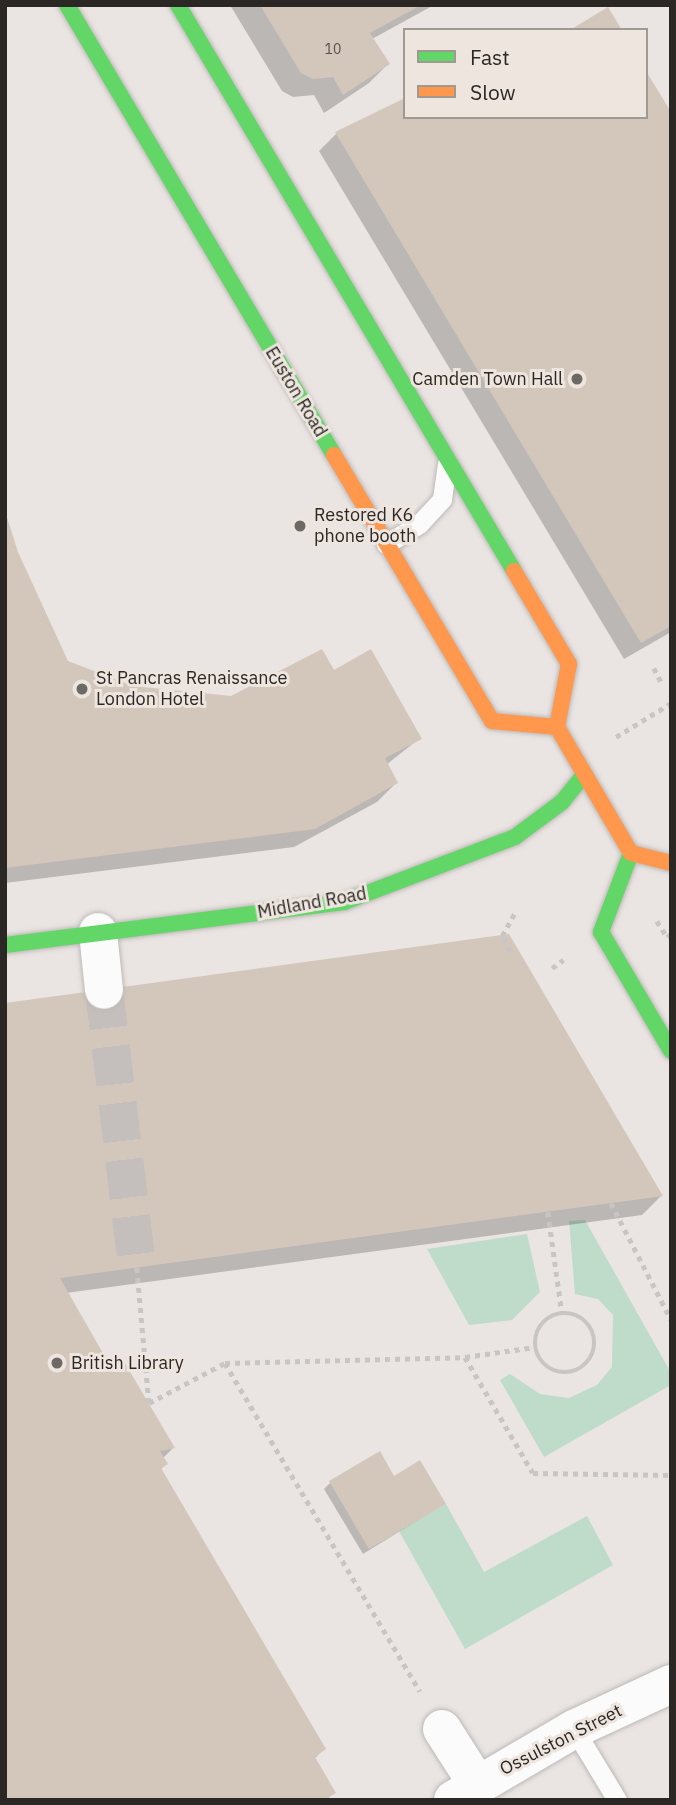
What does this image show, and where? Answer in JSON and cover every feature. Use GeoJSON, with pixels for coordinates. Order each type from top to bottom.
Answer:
{"type":"FeatureCollection","features":[{"type":"Feature","properties":{"kind":"main road","name":"Euston Road"},"geometry":{"type":"LineString","coordinates":[[67,5],[492,721],[557,727]]}},
{"type":"Feature","properties":{"kind":"main road"},"geometry":{"type":"LineString","coordinates":[[178,5],[569,664],[557,727],[584,775],[631,853],[671,863]]}},
{"type":"Feature","properties":{"kind":"main road","name":"Midland Road"},"geometry":{"type":"LineString","coordinates":[[5,945],[300,909],[385,889],[428,867],[487,852],[515,837],[562,802],[584,775]]}},
{"type":"Feature","properties":{"kind":"main road"},"geometry":{"type":"LineString","coordinates":[[631,853],[601,932],[671,1051]]}},
{"type":"Feature","properties":{"kind":"street"},"geometry":{"type":"LineString","coordinates":[[98,932],[104,990]]}},
{"type":"Feature","properties":{"kind":"street","name":"Ossulston Street"},"geometry":{"type":"LineString","coordinates":[[465,1792],[574,1730],[671,1684]]}},
{"type":"Feature","properties":{"kind":"street"},"geometry":{"type":"LineString","coordinates":[[442,1729],[465,1792]]}},
{"type":"Feature","properties":{"kind":"lane"},"geometry":{"type":"LineString","coordinates":[[386,544],[419,524],[442,499],[447,459]]}},
{"type":"Feature","properties":{"kind":"lane"},"geometry":{"type":"LineString","coordinates":[[574,1730],[617,1800]]}},
{"type":"Feature","properties":{"kind":"path"},"geometry":{"type":"LineString","coordinates":[[654,667],[661,682]]}},
{"type":"Feature","properties":{"kind":"path"},"geometry":{"type":"LineString","coordinates":[[584,775],[624,730],[671,703]]}},
{"type":"Feature","properties":{"kind":"path"},"geometry":{"type":"LineString","coordinates":[[510,952],[502,936],[516,911]]}},
{"type":"Feature","properties":{"kind":"path"},"geometry":{"type":"LineString","coordinates":[[552,968],[568,956]]}},
{"type":"Feature","properties":{"kind":"path"},"geometry":{"type":"LineString","coordinates":[[611,1203],[671,1319]]}},
{"type":"Feature","properties":{"kind":"path"},"geometry":{"type":"LineString","coordinates":[[548,1212],[562,1313]]}},
{"type":"Feature","properties":{"kind":"path"},"geometry":{"type":"LineString","coordinates":[[137,1268],[149,1403],[225,1363],[465,1357],[535,1347]]}},
{"type":"Feature","properties":{"kind":"path"},"geometry":{"type":"LineString","coordinates":[[562,1313],[581,1317],[593,1332],[589,1360],[572,1372],[552,1370],[535,1347],[544,1320],[562,1313]]}},
{"type":"Feature","properties":{"kind":"path"},"geometry":{"type":"LineString","coordinates":[[465,1357],[533,1473],[671,1475]]}},
{"type":"Feature","properties":{"kind":"path"},"geometry":{"type":"LineString","coordinates":[[225,1363],[442,1729]]}},
{"type":"Feature","properties":{"kind":"green space"},"geometry":{"type":"Polygon","coordinates":[[[585,1220],[671,1373],[671,1385],[544,1457],[500,1380],[510,1374],[540,1394],[569,1398],[597,1385],[612,1367],[613,1315],[598,1299],[575,1294],[569,1221],[585,1220]]]}},
{"type":"Feature","properties":{"kind":"green space"},"geometry":{"type":"Polygon","coordinates":[[[527,1234],[540,1292],[512,1320],[469,1325],[427,1249],[527,1234]]]}},
{"type":"Feature","properties":{"kind":"green space"},"geometry":{"type":"Polygon","coordinates":[[[446,1504],[484,1572],[587,1516],[613,1565],[465,1649],[399,1531],[446,1504]]]}},
{"type":"Feature","properties":{"kind":"building"},"geometry":{"type":"Polygon","coordinates":[[[260,5],[421,5],[370,33],[390,64],[343,95],[333,77],[313,79],[301,73],[260,5]]]}},
{"type":"Feature","properties":{"kind":"building"},"geometry":{"type":"Polygon","coordinates":[[[608,7],[621,28],[573,28],[608,7]]]}},
{"type":"Feature","properties":{"kind":"building","name":"Camden Town Hall"},"geometry":{"type":"Polygon","coordinates":[[[648,74],[671,112],[671,626],[641,643],[335,132],[403,99],[403,119],[648,119],[648,74]]]}},
{"type":"Feature","properties":{"kind":"building","name":"St Pancras Renaissance London Hotel"},"geometry":{"type":"Polygon","coordinates":[[[5,511],[18,552],[68,661],[133,686],[231,696],[322,649],[334,670],[371,649],[422,739],[385,758],[398,783],[315,829],[5,868],[5,511]]]}},
{"type":"Feature","properties":{"kind":"building","name":"British Library"},"geometry":{"type":"Polygon","coordinates":[[[509,934],[663,1196],[60,1278],[112,1369],[122,1358],[175,1448],[160,1451],[168,1464],[161,1468],[326,1749],[315,1757],[336,1793],[324,1800],[5,1800],[5,1003],[509,934]]]}},
{"type":"Feature","properties":{"kind":"building"},"geometry":{"type":"Polygon","coordinates":[[[380,1451],[394,1476],[420,1460],[446,1504],[369,1549],[329,1481],[380,1451]]]}},
{"type":"Feature","properties":{"kind":"tunnel"},"geometry":{"type":"LineString","coordinates":[[104,990],[137,1268]]}},
{"type":"Feature","properties":{"kind":"traffic: fast"},"geometry":{"type":"LineString","coordinates":[[67,5],[334,455]]}},
{"type":"Feature","properties":{"kind":"traffic: fast"},"geometry":{"type":"LineString","coordinates":[[178,5],[514,571]]}},
{"type":"Feature","properties":{"kind":"traffic: fast"},"geometry":{"type":"LineString","coordinates":[[5,945],[344,902],[515,837],[562,802],[584,775]]}},
{"type":"Feature","properties":{"kind":"traffic: fast"},"geometry":{"type":"LineString","coordinates":[[631,853],[601,932],[671,1051]]}},
{"type":"Feature","properties":{"kind":"traffic: slow"},"geometry":{"type":"LineString","coordinates":[[334,455],[492,721],[557,727]]}},
{"type":"Feature","properties":{"kind":"traffic: slow"},"geometry":{"type":"LineString","coordinates":[[514,571],[569,664],[557,727],[631,853],[671,863]]}},
{"type":"Feature","properties":{"kind":"place","name":"Camden Town Hall"},"geometry":{"type":"Point","coordinates":[577,379]}},
{"type":"Feature","properties":{"kind":"place","name":"Restored K6 phone booth"},"geometry":{"type":"Point","coordinates":[300,526]}},
{"type":"Feature","properties":{"kind":"place","name":"St Pancras Renaissance London Hotel"},"geometry":{"type":"Point","coordinates":[82,689]}},
{"type":"Feature","properties":{"kind":"place","name":"British Library"},"geometry":{"type":"Point","coordinates":[57,1363]}}]}
